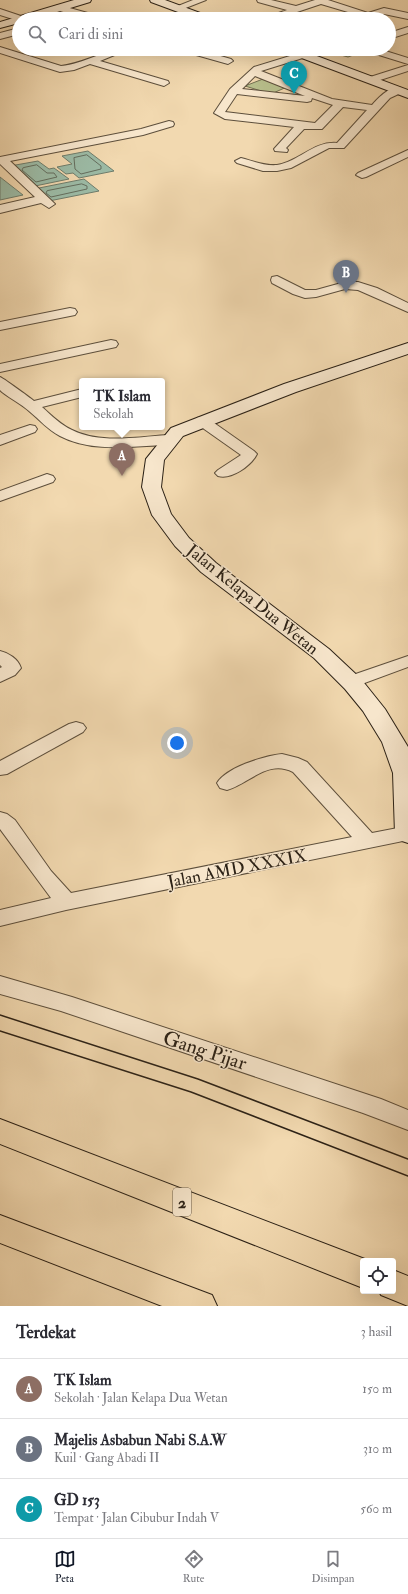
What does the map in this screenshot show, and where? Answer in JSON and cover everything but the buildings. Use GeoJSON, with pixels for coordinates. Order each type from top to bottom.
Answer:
{"type":"FeatureCollection","features":[{"type":"Feature","properties":{"kind":"highway","name":"2"},"geometry":{"type":"LineString","coordinates":[[0,1131],[360,1272]]}},
{"type":"Feature","properties":{"kind":"highway"},"geometry":{"type":"LineString","coordinates":[[0,1229],[200,1306]]}},
{"type":"Feature","properties":{"kind":"highway"},"geometry":{"type":"LineString","coordinates":[[396,1286],[408,1291]]}},
{"type":"Feature","properties":{"kind":"street"},"geometry":{"type":"LineString","coordinates":[[63,12],[86,0]]}},
{"type":"Feature","properties":{"kind":"street"},"geometry":{"type":"LineString","coordinates":[[155,0],[189,12]]}},
{"type":"Feature","properties":{"kind":"street"},"geometry":{"type":"LineString","coordinates":[[178,8],[202,0]]}},
{"type":"Feature","properties":{"kind":"street"},"geometry":{"type":"LineString","coordinates":[[261,0],[295,9]]}},
{"type":"Feature","properties":{"kind":"street"},"geometry":{"type":"LineString","coordinates":[[287,12],[322,1],[357,12]]}},
{"type":"Feature","properties":{"kind":"street"},"geometry":{"type":"LineString","coordinates":[[380,3],[408,10]]}},
{"type":"Feature","properties":{"kind":"street"},"geometry":{"type":"LineString","coordinates":[[0,12],[12,19]]}},
{"type":"Feature","properties":{"kind":"street"},"geometry":{"type":"LineString","coordinates":[[396,13],[408,16]]}},
{"type":"Feature","properties":{"kind":"street"},"geometry":{"type":"LineString","coordinates":[[0,25],[12,24]]}},
{"type":"Feature","properties":{"kind":"street"},"geometry":{"type":"LineString","coordinates":[[0,36],[12,28]]}},
{"type":"Feature","properties":{"kind":"street"},"geometry":{"type":"LineString","coordinates":[[396,34],[408,30]]}},
{"type":"Feature","properties":{"kind":"street"},"geometry":{"type":"LineString","coordinates":[[0,50],[12,54]]}},
{"type":"Feature","properties":{"kind":"street"},"geometry":{"type":"LineString","coordinates":[[18,56],[57,69],[71,68],[101,56]]}},
{"type":"Feature","properties":{"kind":"street"},"geometry":{"type":"LineString","coordinates":[[210,56],[228,61]]}},
{"type":"Feature","properties":{"kind":"street"},"geometry":{"type":"LineString","coordinates":[[298,56],[263,66],[254,72],[234,91],[219,112],[225,116],[301,126],[320,126],[335,103]]}},
{"type":"Feature","properties":{"kind":"street"},"geometry":{"type":"LineString","coordinates":[[305,56],[404,92]]}},
{"type":"Feature","properties":{"kind":"street"},"geometry":{"type":"LineString","coordinates":[[392,56],[408,61]]}},
{"type":"Feature","properties":{"kind":"street"},"geometry":{"type":"LineString","coordinates":[[90,61],[164,83]]}},
{"type":"Feature","properties":{"kind":"street"},"geometry":{"type":"LineString","coordinates":[[371,80],[408,68]]}},
{"type":"Feature","properties":{"kind":"street"},"geometry":{"type":"LineString","coordinates":[[254,72],[335,103]]}},
{"type":"Feature","properties":{"kind":"street"},"geometry":{"type":"LineString","coordinates":[[234,91],[374,108]]}},
{"type":"Feature","properties":{"kind":"street"},"geometry":{"type":"LineString","coordinates":[[241,161],[263,168],[282,167],[328,145],[340,146],[386,96],[404,92]]}},
{"type":"Feature","properties":{"kind":"street"},"geometry":{"type":"LineString","coordinates":[[1,160],[143,132],[169,124]]}},
{"type":"Feature","properties":{"kind":"street"},"geometry":{"type":"LineString","coordinates":[[283,150],[279,148],[301,126]]}},
{"type":"Feature","properties":{"kind":"street"},"geometry":{"type":"LineString","coordinates":[[362,175],[408,153]]}},
{"type":"Feature","properties":{"kind":"street"},"geometry":{"type":"LineString","coordinates":[[0,209],[45,201],[1,160]]}},
{"type":"Feature","properties":{"kind":"street"},"geometry":{"type":"LineString","coordinates":[[277,280],[306,294],[315,293],[337,286],[356,286],[370,289],[408,308]]}},
{"type":"Feature","properties":{"kind":"street"},"geometry":{"type":"LineString","coordinates":[[0,326],[29,318],[70,312]]}},
{"type":"Feature","properties":{"kind":"street"},"geometry":{"type":"LineString","coordinates":[[0,368],[111,344]]}},
{"type":"Feature","properties":{"kind":"street","name":"Jalan Kelapa Dua Wetan"},"geometry":{"type":"LineString","coordinates":[[408,348],[290,388],[177,432],[167,440],[154,463],[151,487],[159,511],[176,536],[198,559],[232,587],[289,627],[350,682],[371,705],[386,727],[401,760],[407,782],[408,833]]}},
{"type":"Feature","properties":{"kind":"street"},"geometry":{"type":"LineString","coordinates":[[0,382],[10,392],[32,406],[60,430],[79,439],[94,442],[167,440]]}},
{"type":"Feature","properties":{"kind":"street"},"geometry":{"type":"LineString","coordinates":[[32,406],[79,394]]}},
{"type":"Feature","properties":{"kind":"street"},"geometry":{"type":"LineString","coordinates":[[202,421],[249,454],[246,460],[223,473]]}},
{"type":"Feature","properties":{"kind":"street"},"geometry":{"type":"LineString","coordinates":[[0,440],[30,429]]}},
{"type":"Feature","properties":{"kind":"street"},"geometry":{"type":"LineString","coordinates":[[0,496],[47,480]]}},
{"type":"Feature","properties":{"kind":"street"},"geometry":{"type":"LineString","coordinates":[[0,656],[11,665],[12,668],[0,676]]}},
{"type":"Feature","properties":{"kind":"street"},"geometry":{"type":"LineString","coordinates":[[350,682],[408,661]]}},
{"type":"Feature","properties":{"kind":"street"},"geometry":{"type":"LineString","coordinates":[[0,769],[76,728]]}},
{"type":"Feature","properties":{"kind":"street"},"geometry":{"type":"LineString","coordinates":[[227,783],[263,764],[284,760],[293,762],[300,767],[368,842]]}},
{"type":"Feature","properties":{"kind":"street"},"geometry":{"type":"LineString","coordinates":[[3,824],[66,902]]}},
{"type":"Feature","properties":{"kind":"street","name":"Jalan AMD XXXIX"},"geometry":{"type":"LineString","coordinates":[[0,918],[66,902],[408,833]]}},
{"type":"Feature","properties":{"kind":"street","name":"Gang Pijar"},"geometry":{"type":"LineString","coordinates":[[0,985],[64,1003],[372,1106],[408,1120]]}},
{"type":"Feature","properties":{"kind":"green space"},"geometry":{"type":"Polygon","coordinates":[[[263,79],[289,86],[271,94],[245,86],[263,79]]]}},
{"type":"Feature","properties":{"kind":"water"},"geometry":{"type":"Polygon","coordinates":[[[88,151],[114,171],[79,178],[73,173],[66,174],[57,167],[72,164],[62,156],[88,151]]]}},
{"type":"Feature","properties":{"kind":"water"},"geometry":{"type":"Polygon","coordinates":[[[38,161],[49,169],[54,168],[69,179],[35,186],[10,166],[38,161]]]}},
{"type":"Feature","properties":{"kind":"water"},"geometry":{"type":"Polygon","coordinates":[[[0,177],[23,195],[0,200],[0,177]]]}},
{"type":"Feature","properties":{"kind":"water"},"geometry":{"type":"Polygon","coordinates":[[[84,179],[99,191],[49,201],[34,189],[84,179]]]}},
{"type":"Feature","properties":{"kind":"tram line"},"geometry":{"type":"LineString","coordinates":[[0,1015],[198,1079],[408,1159]]}},
{"type":"Feature","properties":{"kind":"tram line"},"geometry":{"type":"LineString","coordinates":[[0,1031],[191,1092],[408,1176]]}},
{"type":"Feature","properties":{"kind":"place","name":"GD 153"},"geometry":{"type":"Point","coordinates":[294,94]}},
{"type":"Feature","properties":{"kind":"place","name":"Majelis Asbabun Nabi S.A.W"},"geometry":{"type":"Point","coordinates":[346,293]}},
{"type":"Feature","properties":{"kind":"place","name":"TK Islam"},"geometry":{"type":"Point","coordinates":[122,476]}}]}
